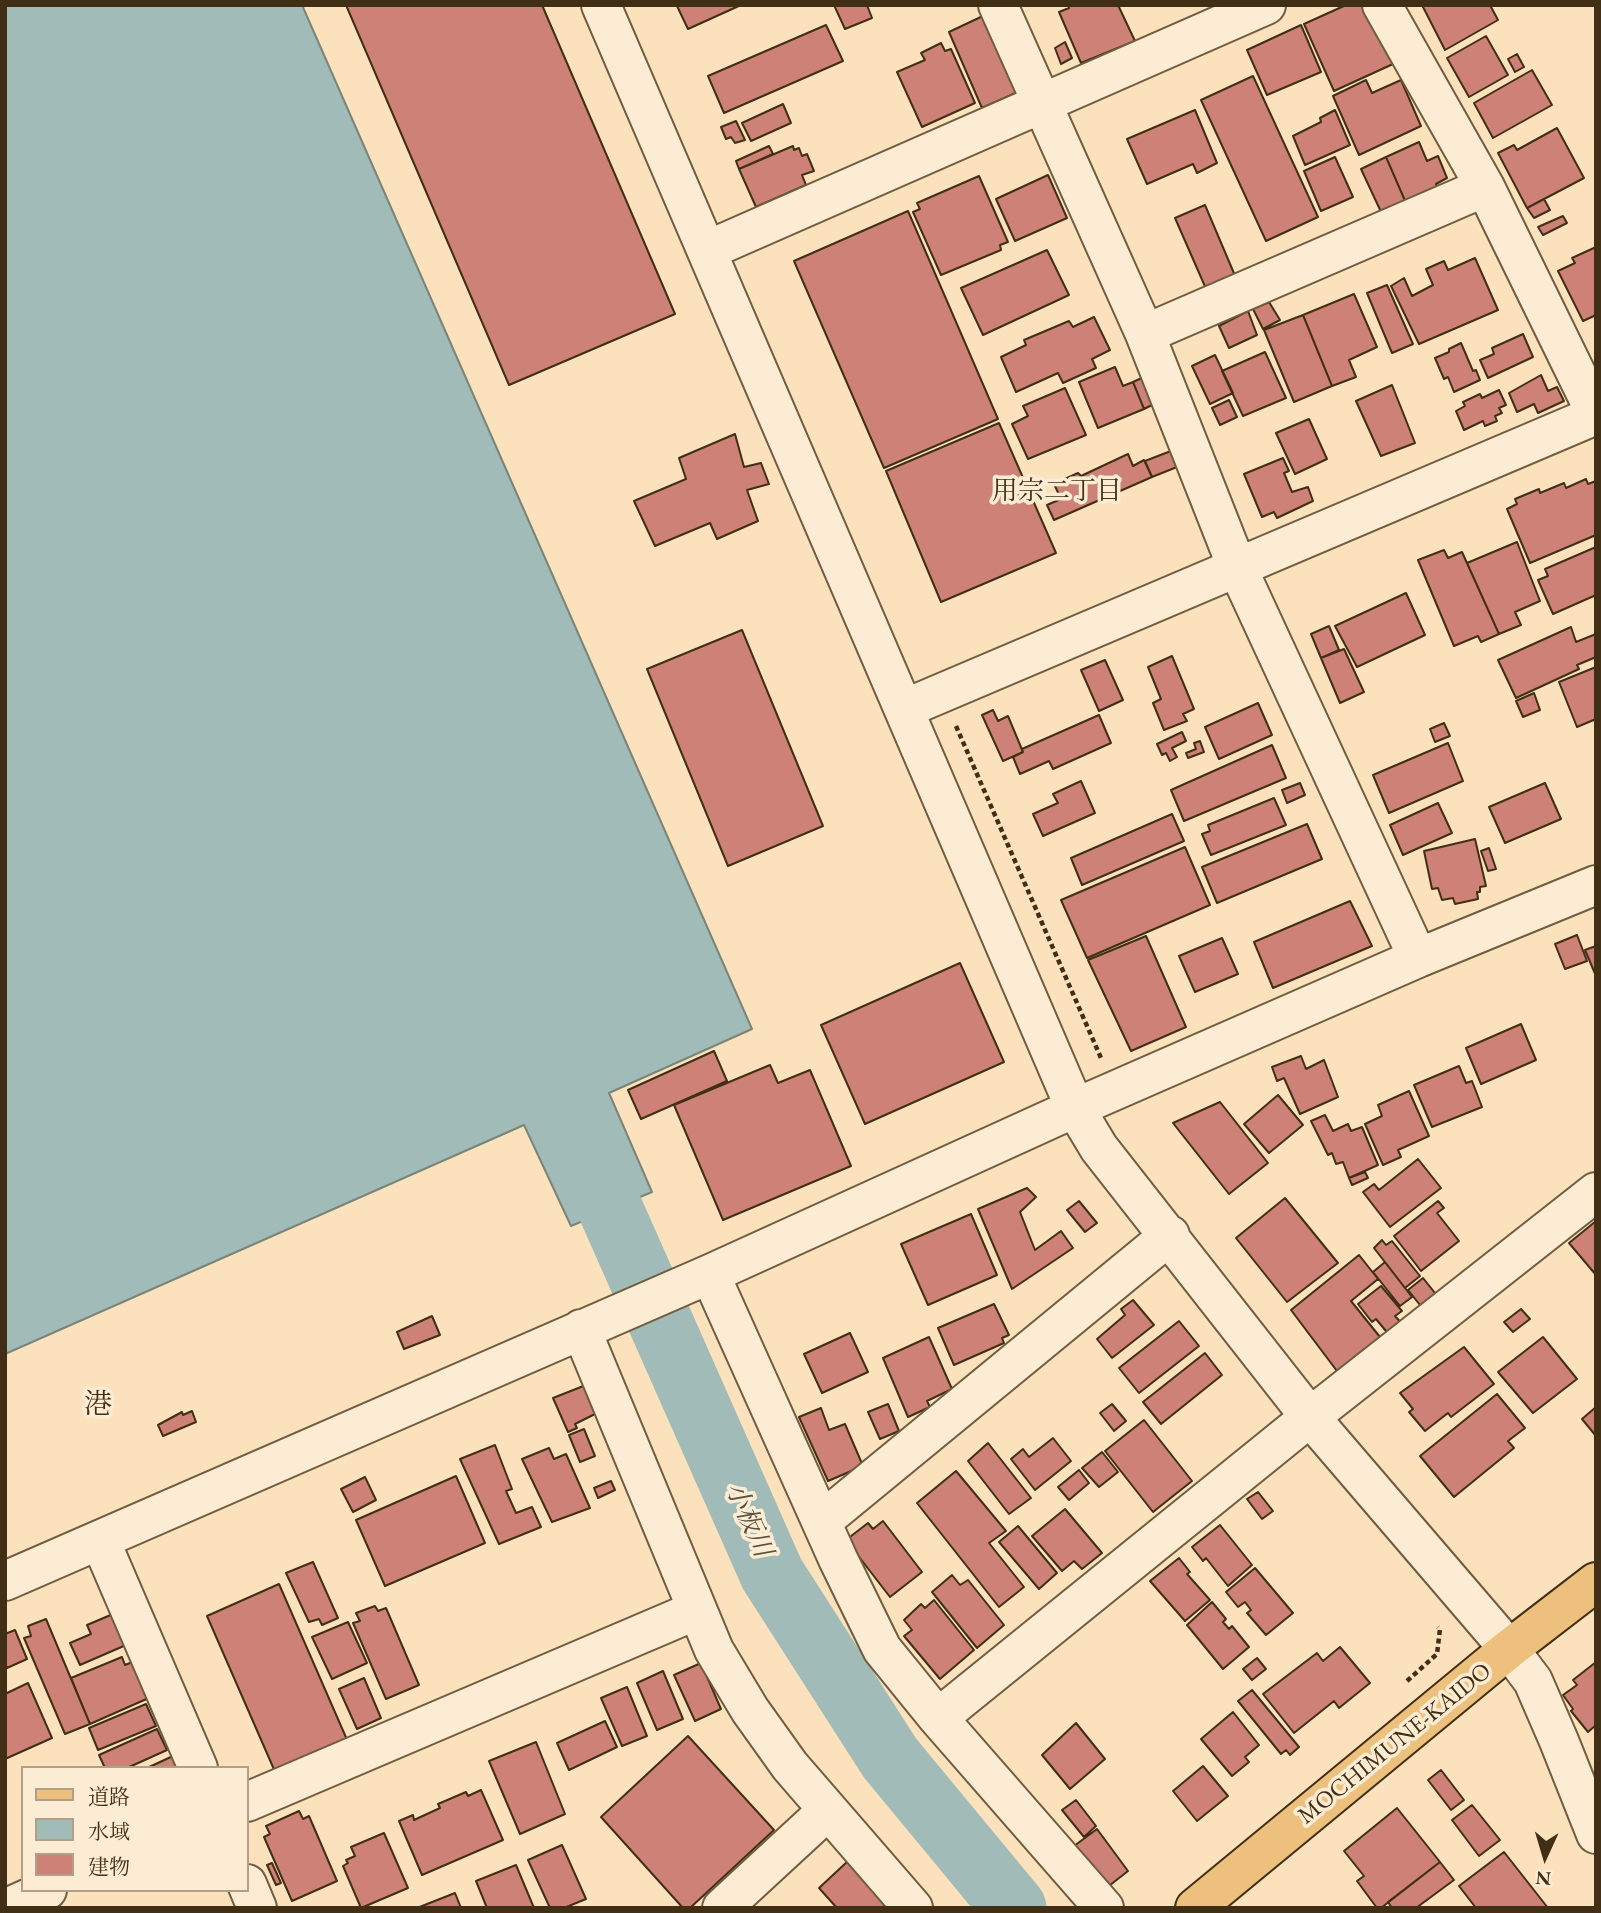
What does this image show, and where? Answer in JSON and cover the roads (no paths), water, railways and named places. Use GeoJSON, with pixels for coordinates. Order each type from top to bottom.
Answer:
{"type":"FeatureCollection","features":[{"type":"Feature","properties":{"kind":"main road","name":"MOCHIMUNE-KAIDO"},"geometry":{"type":"LineString","coordinates":[[1195,1908],[1509,1649],[1596,1582]]}},
{"type":"Feature","properties":{"kind":"street"},"geometry":{"type":"LineString","coordinates":[[601,5],[1075,1108],[1099,1148],[1310,1417],[1509,1649],[1533,1681],[1596,1834]]}},
{"type":"Feature","properties":{"kind":"street"},"geometry":{"type":"LineString","coordinates":[[998,5],[1145,334],[1237,567],[1418,958]]}},
{"type":"Feature","properties":{"kind":"street"},"geometry":{"type":"LineString","coordinates":[[708,250],[1266,5]]}},
{"type":"Feature","properties":{"kind":"street"},"geometry":{"type":"LineString","coordinates":[[904,709],[1596,415],[1485,187],[1382,5]]}},
{"type":"Feature","properties":{"kind":"street"},"geometry":{"type":"LineString","coordinates":[[1145,334],[1485,187]]}},
{"type":"Feature","properties":{"kind":"street"},"geometry":{"type":"LineString","coordinates":[[5,1581],[706,1276],[1075,1108],[1418,958],[1596,884]]}},
{"type":"Feature","properties":{"kind":"street"},"geometry":{"type":"LineString","coordinates":[[938,1718],[1310,1417],[1596,1192]]}},
{"type":"Feature","properties":{"kind":"street"},"geometry":{"type":"LineString","coordinates":[[821,1521],[1170,1236]]}},
{"type":"Feature","properties":{"kind":"street"},"geometry":{"type":"LineString","coordinates":[[706,1276],[882,1649],[938,1718],[1104,1908]]}},
{"type":"Feature","properties":{"kind":"street"},"geometry":{"type":"LineString","coordinates":[[585,1327],[714,1650],[750,1710],[790,1766],[913,1908]]}},
{"type":"Feature","properties":{"kind":"street"},"geometry":{"type":"LineString","coordinates":[[100,1539],[197,1766]]}},
{"type":"Feature","properties":{"kind":"street"},"geometry":{"type":"LineString","coordinates":[[248,1802],[696,1610]]}},
{"type":"Feature","properties":{"kind":"street"},"geometry":{"type":"LineString","coordinates":[[722,1908],[827,1811]]}},
{"type":"Feature","properties":{"kind":"street"},"geometry":{"type":"LineString","coordinates":[[248,1886],[257,1908]]}},
{"type":"Feature","properties":{"kind":"street"},"geometry":{"type":"LineString","coordinates":[[7,1908],[43,1892]]}},
{"type":"Feature","properties":{"kind":"water"},"geometry":{"type":"Polygon","coordinates":[[[5,5],[302,5],[752,1029],[609,1093],[652,1192],[571,1226],[524,1125],[5,1354],[5,5]]]}},
{"type":"Feature","properties":{"kind":"waterway","name":"小板川"},"geometry":{"type":"LineString","coordinates":[[575,1129],[772,1574],[890,1758],[1014,1908]]}},
{"type":"Feature","properties":{"kind":"district","name":"用宗二丁目"},"geometry":{"type":"Point","coordinates":[1057,492]}},
{"type":"Feature","properties":{"kind":"district","name":"港"},"geometry":{"type":"Point","coordinates":[98,1405]}}]}
